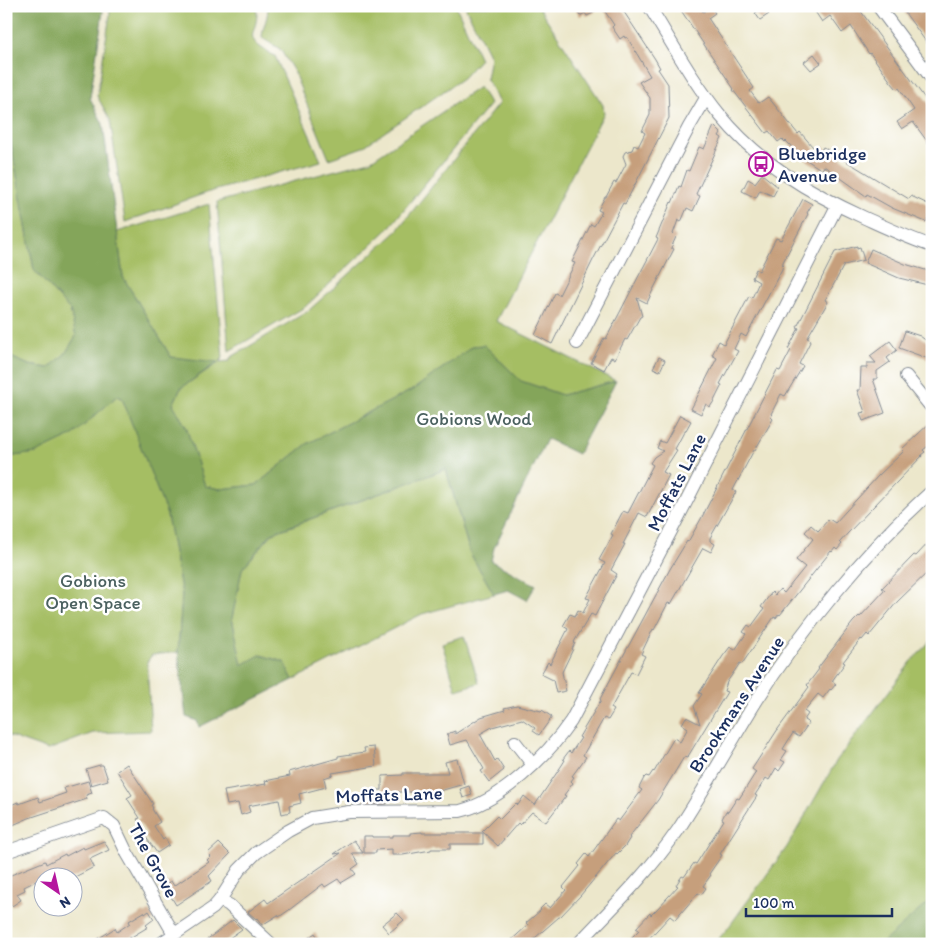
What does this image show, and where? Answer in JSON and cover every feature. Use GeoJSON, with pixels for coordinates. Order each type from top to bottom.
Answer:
{"type":"FeatureCollection","features":[{"type":"Feature","properties":{"kind":"street"},"geometry":{"type":"LineString","coordinates":[[649,6],[706,98],[735,133],[772,166],[836,206],[906,238],[932,246]]}},
{"type":"Feature","properties":{"kind":"street"},"geometry":{"type":"LineString","coordinates":[[878,6],[932,79]]}},
{"type":"Feature","properties":{"kind":"street"},"geometry":{"type":"LineString","coordinates":[[577,344],[689,127],[706,98]]}},
{"type":"Feature","properties":{"kind":"street","name":"Moffats Lane"},"geometry":{"type":"LineString","coordinates":[[160,944],[213,908],[239,870],[256,853],[288,830],[312,818],[349,812],[466,810],[489,799],[533,765],[559,738],[571,721],[680,514],[836,206]]}},
{"type":"Feature","properties":{"kind":"street"},"geometry":{"type":"LineString","coordinates":[[906,376],[932,408]]}},
{"type":"Feature","properties":{"kind":"street","name":"Brookmans Avenue"},"geometry":{"type":"LineString","coordinates":[[578,944],[640,879],[678,830],[755,703],[807,629],[874,550],[932,491]]}},
{"type":"Feature","properties":{"kind":"street"},"geometry":{"type":"LineString","coordinates":[[514,742],[533,765]]}},
{"type":"Feature","properties":{"kind":"street","name":"The Grove"},"geometry":{"type":"LineString","coordinates":[[6,852],[104,818],[114,826],[127,853],[174,934]]}},
{"type":"Feature","properties":{"kind":"street"},"geometry":{"type":"LineString","coordinates":[[220,900],[229,905],[271,944]]}},
{"type":"Feature","properties":{"kind":"green space","name":"Gobions Wood"},"geometry":{"type":"Polygon","coordinates":[[[6,6],[102,6],[103,12],[90,98],[103,124],[123,277],[171,357],[218,362],[181,388],[173,404],[186,427],[205,486],[220,489],[256,485],[307,444],[414,389],[473,346],[484,345],[521,381],[562,395],[616,381],[578,454],[547,439],[494,548],[491,561],[536,585],[527,600],[508,590],[494,594],[470,553],[446,469],[272,533],[242,569],[232,618],[242,665],[260,655],[284,662],[293,680],[199,727],[197,721],[186,717],[178,652],[182,594],[167,515],[122,398],[117,396],[73,435],[36,453],[6,457],[6,355],[29,365],[49,368],[65,354],[76,336],[70,310],[34,270],[6,115],[6,6]]]}},
{"type":"Feature","properties":{"kind":"green space"},"geometry":{"type":"Polygon","coordinates":[[[109,6],[256,6],[257,15],[253,38],[263,49],[275,56],[321,161],[209,192],[125,222],[110,120],[97,96],[110,14],[109,6]]]}},
{"type":"Feature","properties":{"kind":"green space"},"geometry":{"type":"Polygon","coordinates":[[[267,6],[456,6],[480,59],[463,78],[363,147],[329,159],[293,70],[280,49],[262,38],[268,10],[267,6]]]}},
{"type":"Feature","properties":{"kind":"green space"},"geometry":{"type":"Polygon","coordinates":[[[465,6],[538,6],[603,105],[604,113],[496,321],[616,381],[562,395],[521,381],[484,345],[473,346],[414,389],[307,444],[256,485],[220,489],[205,486],[186,427],[173,405],[181,388],[218,363],[171,357],[123,277],[117,232],[209,204],[223,358],[219,362],[230,361],[230,358],[308,311],[394,234],[499,103],[486,78],[490,57],[465,6]]]}},
{"type":"Feature","properties":{"kind":"green space"},"geometry":{"type":"Polygon","coordinates":[[[479,87],[490,104],[388,229],[305,307],[229,351],[217,202],[370,161],[479,87]]]}},
{"type":"Feature","properties":{"kind":"green space"},"geometry":{"type":"Polygon","coordinates":[[[6,115],[34,270],[70,310],[76,336],[65,354],[49,368],[29,365],[6,355],[6,115]]]}},
{"type":"Feature","properties":{"kind":"green space","name":"Gobions Open Space"},"geometry":{"type":"Polygon","coordinates":[[[117,396],[122,398],[167,515],[182,594],[178,652],[152,655],[147,662],[151,731],[93,733],[48,750],[6,735],[6,457],[36,453],[73,435],[117,396]]]}},
{"type":"Feature","properties":{"kind":"green space"},"geometry":{"type":"Polygon","coordinates":[[[446,469],[470,553],[494,594],[422,614],[293,680],[284,662],[261,655],[242,666],[232,618],[242,569],[273,533],[446,469]]]}},
{"type":"Feature","properties":{"kind":"green space"},"geometry":{"type":"Polygon","coordinates":[[[464,636],[479,683],[456,690],[442,643],[464,636]]]}},
{"type":"Feature","properties":{"kind":"green space"},"geometry":{"type":"Polygon","coordinates":[[[932,639],[932,944],[714,944],[728,928],[787,847],[837,760],[911,662],[932,639]]]}},
{"type":"Feature","properties":{"kind":"green space"},"geometry":{"type":"Polygon","coordinates":[[[932,899],[932,944],[881,944],[932,899]]]}},
{"type":"Feature","properties":{"kind":"building"},"geometry":{"type":"Polygon","coordinates":[[[574,6],[595,6],[592,8],[595,12],[587,16],[585,13],[580,16],[574,6]]]}},
{"type":"Feature","properties":{"kind":"building"},"geometry":{"type":"Polygon","coordinates":[[[608,6],[620,6],[660,68],[658,69],[668,84],[669,118],[625,204],[623,203],[593,260],[552,344],[535,335],[555,293],[559,295],[575,263],[572,262],[591,224],[594,226],[602,212],[598,210],[626,164],[623,156],[625,152],[632,150],[634,145],[638,147],[645,133],[642,131],[650,115],[650,98],[639,82],[650,76],[627,37],[625,38],[624,36],[620,39],[612,27],[614,25],[604,10],[608,6]]]}},
{"type":"Feature","properties":{"kind":"building"},"geometry":{"type":"Polygon","coordinates":[[[678,6],[699,6],[703,12],[711,7],[715,13],[708,18],[754,88],[750,91],[759,103],[768,97],[798,134],[800,132],[819,154],[823,147],[909,199],[911,196],[932,206],[932,217],[929,216],[926,222],[892,208],[867,194],[866,196],[824,166],[822,170],[802,157],[786,141],[782,139],[778,142],[769,131],[766,133],[733,90],[678,6]]]}},
{"type":"Feature","properties":{"kind":"building"},"geometry":{"type":"Polygon","coordinates":[[[819,6],[857,6],[932,108],[932,148],[913,122],[902,129],[897,122],[914,110],[899,88],[897,89],[869,54],[851,26],[842,33],[830,16],[822,22],[814,10],[819,6]]]}},
{"type":"Feature","properties":{"kind":"building"},"geometry":{"type":"Polygon","coordinates":[[[900,6],[915,6],[920,13],[925,10],[932,20],[932,50],[900,6]]]}},
{"type":"Feature","properties":{"kind":"building"},"geometry":{"type":"Polygon","coordinates":[[[764,7],[769,14],[760,20],[755,13],[764,7]]]}},
{"type":"Feature","properties":{"kind":"building"},"geometry":{"type":"Polygon","coordinates":[[[814,54],[821,63],[811,70],[804,62],[814,54]]]}},
{"type":"Feature","properties":{"kind":"building"},"geometry":{"type":"Polygon","coordinates":[[[714,126],[721,133],[719,136],[722,138],[696,194],[700,196],[693,211],[687,208],[681,222],[678,220],[673,234],[676,237],[671,248],[674,249],[647,303],[637,298],[642,316],[627,340],[625,339],[615,359],[611,357],[604,370],[591,363],[604,338],[606,339],[658,239],[656,238],[671,202],[679,186],[681,187],[687,170],[689,171],[699,147],[704,149],[714,126]]]}},
{"type":"Feature","properties":{"kind":"building"},"geometry":{"type":"Polygon","coordinates":[[[762,174],[778,187],[773,196],[760,190],[756,198],[742,191],[748,179],[755,183],[762,174]]]}},
{"type":"Feature","properties":{"kind":"building"},"geometry":{"type":"Polygon","coordinates":[[[803,199],[812,204],[808,214],[783,262],[782,269],[746,337],[741,334],[734,349],[738,351],[720,384],[722,385],[714,401],[710,407],[706,404],[701,414],[691,409],[717,358],[712,355],[719,341],[724,344],[749,296],[752,298],[759,282],[752,278],[756,269],[759,271],[776,238],[781,240],[803,199]]]}},
{"type":"Feature","properties":{"kind":"building"},"geometry":{"type":"Polygon","coordinates":[[[857,246],[857,248],[860,247],[864,260],[844,265],[825,300],[828,302],[807,338],[811,340],[799,364],[803,366],[785,396],[781,394],[771,414],[773,419],[733,490],[736,492],[710,538],[710,541],[715,544],[711,552],[703,548],[671,604],[668,603],[641,654],[645,656],[636,674],[631,672],[611,708],[614,710],[608,720],[604,718],[583,755],[586,757],[572,776],[574,777],[571,781],[573,783],[564,795],[566,796],[546,822],[532,812],[520,825],[518,823],[498,846],[482,831],[497,816],[500,819],[516,803],[518,805],[524,796],[535,805],[562,765],[565,760],[563,759],[569,751],[571,753],[581,738],[579,737],[601,700],[670,569],[701,519],[777,370],[780,371],[791,350],[788,349],[799,328],[797,327],[835,252],[857,246]]]}},
{"type":"Feature","properties":{"kind":"building"},"geometry":{"type":"Polygon","coordinates":[[[871,249],[905,264],[932,272],[932,286],[899,278],[865,263],[871,249]]]}},
{"type":"Feature","properties":{"kind":"building"},"geometry":{"type":"Polygon","coordinates":[[[905,331],[920,336],[932,345],[932,360],[899,348],[905,331]]]}},
{"type":"Feature","properties":{"kind":"building"},"geometry":{"type":"Polygon","coordinates":[[[890,341],[897,350],[887,358],[890,362],[877,371],[877,379],[873,379],[885,413],[863,421],[860,413],[865,412],[857,390],[860,390],[861,368],[867,368],[867,363],[876,363],[870,356],[890,341]]]}},
{"type":"Feature","properties":{"kind":"building"},"geometry":{"type":"Polygon","coordinates":[[[659,357],[665,360],[660,371],[653,368],[659,357]]]}},
{"type":"Feature","properties":{"kind":"building"},"geometry":{"type":"Polygon","coordinates":[[[680,415],[691,421],[675,449],[677,450],[663,472],[669,475],[647,517],[639,513],[611,570],[617,574],[595,616],[591,614],[574,642],[573,649],[562,672],[566,691],[556,693],[553,680],[541,674],[548,662],[550,664],[568,629],[563,626],[570,614],[575,616],[578,610],[583,613],[590,599],[586,598],[605,563],[599,560],[613,535],[611,534],[623,511],[628,513],[653,465],[650,463],[654,457],[663,451],[657,448],[660,441],[665,443],[680,415]]]}},
{"type":"Feature","properties":{"kind":"building"},"geometry":{"type":"Polygon","coordinates":[[[932,421],[932,443],[923,450],[925,452],[922,456],[848,533],[840,542],[842,544],[837,550],[835,548],[831,551],[780,615],[776,618],[774,617],[742,664],[740,663],[727,682],[724,691],[727,692],[687,758],[684,757],[658,800],[629,837],[625,846],[616,853],[560,917],[528,944],[507,944],[528,925],[526,923],[545,904],[550,908],[566,890],[563,887],[580,866],[578,864],[586,854],[589,857],[616,819],[619,821],[642,790],[639,788],[644,778],[646,776],[649,777],[654,772],[674,738],[680,742],[688,728],[682,724],[686,717],[700,724],[694,706],[702,694],[699,693],[723,656],[730,647],[735,650],[746,634],[743,632],[748,625],[751,627],[764,609],[761,607],[772,592],[775,595],[780,589],[784,593],[805,567],[796,560],[813,539],[805,532],[811,525],[818,531],[829,519],[835,523],[904,451],[902,449],[932,421]]]}},
{"type":"Feature","properties":{"kind":"building"},"geometry":{"type":"Polygon","coordinates":[[[932,539],[932,568],[897,602],[869,636],[867,634],[861,639],[843,662],[845,663],[832,681],[836,684],[831,690],[823,698],[818,694],[804,711],[808,714],[804,720],[809,723],[799,737],[793,733],[783,749],[787,751],[781,760],[785,762],[779,771],[776,768],[769,780],[766,778],[755,795],[757,796],[709,874],[711,875],[703,886],[706,888],[701,895],[698,893],[675,920],[670,916],[644,944],[625,944],[639,930],[636,928],[678,886],[676,885],[682,876],[684,877],[694,863],[696,864],[724,820],[722,819],[726,811],[728,812],[737,798],[739,799],[756,772],[752,769],[809,687],[807,685],[818,668],[853,622],[885,590],[882,588],[932,539]]]}},
{"type":"Feature","properties":{"kind":"building"},"geometry":{"type":"Polygon","coordinates":[[[517,705],[542,710],[552,717],[539,735],[533,731],[535,728],[522,719],[492,727],[480,734],[495,761],[497,759],[504,770],[489,782],[481,771],[484,769],[467,740],[450,745],[447,734],[455,731],[455,734],[481,717],[517,705]]]}},
{"type":"Feature","properties":{"kind":"building"},"geometry":{"type":"Polygon","coordinates":[[[374,747],[376,766],[332,773],[333,775],[324,778],[326,787],[299,794],[301,803],[289,806],[290,812],[282,814],[279,800],[248,806],[250,812],[241,815],[238,803],[227,805],[224,791],[266,784],[265,781],[290,776],[289,772],[338,758],[338,756],[365,752],[364,748],[374,747]]]}},
{"type":"Feature","properties":{"kind":"building"},"geometry":{"type":"Polygon","coordinates":[[[457,759],[464,784],[436,792],[388,792],[387,804],[365,802],[364,790],[382,790],[382,776],[403,775],[403,773],[448,773],[445,762],[457,759]]]}},
{"type":"Feature","properties":{"kind":"building"},"geometry":{"type":"Polygon","coordinates":[[[127,764],[153,804],[151,805],[152,809],[160,822],[154,826],[163,840],[165,838],[169,845],[157,853],[145,836],[147,834],[137,819],[140,818],[127,798],[132,795],[117,771],[127,764]]]}},
{"type":"Feature","properties":{"kind":"building"},"geometry":{"type":"Polygon","coordinates":[[[103,765],[108,780],[91,785],[86,769],[103,765]]]}},
{"type":"Feature","properties":{"kind":"building"},"geometry":{"type":"Polygon","coordinates":[[[88,781],[92,793],[86,795],[87,799],[29,818],[6,828],[6,807],[38,797],[40,802],[66,793],[64,788],[88,781]]]}},
{"type":"Feature","properties":{"kind":"building"},"geometry":{"type":"Polygon","coordinates":[[[469,786],[472,795],[463,798],[460,789],[469,786]]]}},
{"type":"Feature","properties":{"kind":"building"},"geometry":{"type":"Polygon","coordinates":[[[410,833],[483,833],[483,844],[450,844],[450,849],[431,849],[403,855],[392,855],[392,849],[376,850],[376,853],[364,853],[364,836],[393,837],[393,835],[410,835],[410,833]]]}},
{"type":"Feature","properties":{"kind":"building"},"geometry":{"type":"Polygon","coordinates":[[[354,840],[363,853],[352,853],[359,864],[352,869],[356,874],[341,883],[338,879],[325,887],[323,884],[279,917],[278,915],[262,925],[257,918],[248,912],[265,899],[268,903],[341,853],[334,854],[354,840]]]}},
{"type":"Feature","properties":{"kind":"building"},"geometry":{"type":"Polygon","coordinates":[[[104,841],[109,850],[90,859],[94,867],[82,873],[82,868],[32,868],[32,883],[24,887],[25,890],[17,894],[21,900],[12,906],[6,897],[6,877],[45,861],[46,864],[83,847],[84,849],[104,841]]]}},
{"type":"Feature","properties":{"kind":"building"},"geometry":{"type":"Polygon","coordinates":[[[219,843],[230,854],[209,876],[212,881],[176,905],[164,885],[171,881],[174,886],[209,862],[207,860],[211,856],[208,853],[219,843]]]}},
{"type":"Feature","properties":{"kind":"building"},"geometry":{"type":"Polygon","coordinates":[[[149,911],[154,919],[146,925],[148,927],[123,942],[122,940],[116,944],[90,944],[115,928],[117,932],[130,923],[129,921],[149,911]]]}},
{"type":"Feature","properties":{"kind":"building"},"geometry":{"type":"Polygon","coordinates":[[[397,913],[404,920],[389,933],[382,925],[397,913]]]}},
{"type":"Feature","properties":{"kind":"building"},"geometry":{"type":"Polygon","coordinates":[[[233,920],[242,929],[221,944],[201,944],[233,920]]]}},
{"type":"Feature","properties":{"kind":"building"},"geometry":{"type":"Polygon","coordinates":[[[315,933],[322,944],[300,944],[315,933]]]}},
{"type":"Feature","properties":{"kind":"place","name":"Bluebridge Avenue"},"geometry":{"type":"Point","coordinates":[761,164]}}]}
